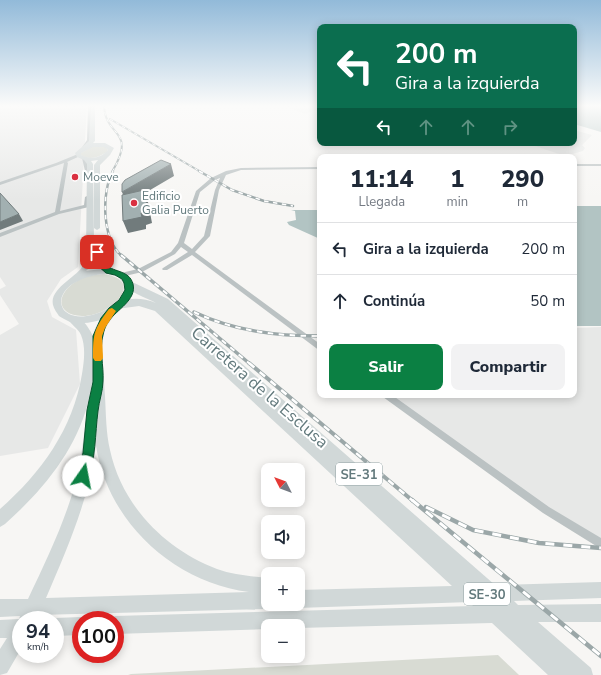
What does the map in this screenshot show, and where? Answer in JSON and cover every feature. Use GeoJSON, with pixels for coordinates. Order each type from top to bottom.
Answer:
{"type":"FeatureCollection","features":[{"type":"Feature","properties":{"kind":"highway","name":"Carretera de la Esclusa"},"geometry":{"type":"LineString","coordinates":[[125,279],[136,289],[164,302],[584,675]]}},
{"type":"Feature","properties":{"kind":"highway","name":"Carretera de la Esclusa"},"geometry":{"type":"LineString","coordinates":[[115,308],[135,302],[151,304],[159,308],[562,675]]}},
{"type":"Feature","properties":{"kind":"highway"},"geometry":{"type":"LineString","coordinates":[[31,611],[59,550],[81,488],[88,453],[98,336],[104,320],[115,308]]}},
{"type":"Feature","properties":{"kind":"highway"},"geometry":{"type":"LineString","coordinates":[[73,319],[86,332],[90,345],[93,383],[104,457],[118,494],[126,509],[140,526],[161,546],[187,563],[222,579],[261,585]]}},
{"type":"Feature","properties":{"kind":"highway"},"geometry":{"type":"LineString","coordinates":[[0,519],[12,509],[43,476],[64,446],[93,383]]}},
{"type":"Feature","properties":{"kind":"highway","name":"SE-30"},"geometry":{"type":"LineString","coordinates":[[305,599],[601,590]]}},
{"type":"Feature","properties":{"kind":"highway"},"geometry":{"type":"LineString","coordinates":[[305,592],[338,598]]}},
{"type":"Feature","properties":{"kind":"highway"},"geometry":{"type":"LineString","coordinates":[[0,608],[261,600]]}},
{"type":"Feature","properties":{"kind":"highway","name":"SE-30"},"geometry":{"type":"LineString","coordinates":[[124,625],[417,616],[601,613]]}},
{"type":"Feature","properties":{"kind":"highway"},"geometry":{"type":"LineString","coordinates":[[0,629],[12,628]]}},
{"type":"Feature","properties":{"kind":"highway"},"geometry":{"type":"LineString","coordinates":[[0,666],[12,647]]}},
{"type":"Feature","properties":{"kind":"main road"},"geometry":{"type":"LineString","coordinates":[[83,158],[84,148],[92,141],[92,136]]}},
{"type":"Feature","properties":{"kind":"main road"},"geometry":{"type":"LineString","coordinates":[[83,158],[90,164],[91,232],[88,265],[65,287],[58,296],[57,301],[57,306],[62,314],[73,319],[89,319],[101,316],[115,308],[128,294],[125,279],[108,271],[100,264],[97,252],[97,165],[111,149],[98,140],[98,136]]}},
{"type":"Feature","properties":{"kind":"main road"},"geometry":{"type":"LineString","coordinates":[[84,148],[104,145]]}},
{"type":"Feature","properties":{"kind":"main road"},"geometry":{"type":"LineString","coordinates":[[83,158],[94,159],[106,156]]}},
{"type":"Feature","properties":{"kind":"main road"},"geometry":{"type":"LineString","coordinates":[[75,279],[88,273],[108,271]]}},
{"type":"Feature","properties":{"kind":"street"},"geometry":{"type":"LineString","coordinates":[[84,148],[89,140],[89,136]]}},
{"type":"Feature","properties":{"kind":"street"},"geometry":{"type":"LineString","coordinates":[[58,164],[83,158]]}},
{"type":"Feature","properties":{"kind":"street"},"geometry":{"type":"LineString","coordinates":[[0,184],[58,164],[83,158]]}},
{"type":"Feature","properties":{"kind":"street"},"geometry":{"type":"LineString","coordinates":[[83,158],[87,171],[86,206],[91,232]]}},
{"type":"Feature","properties":{"kind":"street"},"geometry":{"type":"LineString","coordinates":[[57,213],[66,163]]}},
{"type":"Feature","properties":{"kind":"street"},"geometry":{"type":"LineString","coordinates":[[577,165],[601,165]]}},
{"type":"Feature","properties":{"kind":"street"},"geometry":{"type":"LineString","coordinates":[[125,279],[173,253],[181,244],[198,191],[213,179],[224,174],[241,170],[317,168]]}},
{"type":"Feature","properties":{"kind":"street"},"geometry":{"type":"LineString","coordinates":[[165,269],[192,252],[207,236],[217,190],[224,174]]}},
{"type":"Feature","properties":{"kind":"street"},"geometry":{"type":"LineString","coordinates":[[0,235],[57,213],[86,206]]}},
{"type":"Feature","properties":{"kind":"street"},"geometry":{"type":"LineString","coordinates":[[181,244],[317,346]]}},
{"type":"Feature","properties":{"kind":"street"},"geometry":{"type":"LineString","coordinates":[[390,398],[546,510],[601,544]]}},
{"type":"Feature","properties":{"kind":"shaded area"},"geometry":{"type":"Polygon","coordinates":[[[0,136],[85,136],[78,267],[61,279],[47,301],[52,317],[76,330],[80,384],[48,448],[0,456],[0,335],[19,324],[0,295],[0,289],[6,286],[0,277],[0,136]]]}},
{"type":"Feature","properties":{"kind":"shaded area"},"geometry":{"type":"Polygon","coordinates":[[[577,136],[590,136],[582,145],[585,148],[583,151],[572,154],[559,154],[535,146],[577,146],[577,136]]]}},
{"type":"Feature","properties":{"kind":"shaded area"},"geometry":{"type":"Polygon","coordinates":[[[104,146],[108,150],[107,152],[98,157],[88,158],[81,155],[81,153],[91,147],[104,146]]]}},
{"type":"Feature","properties":{"kind":"shaded area"},"geometry":{"type":"Polygon","coordinates":[[[577,206],[601,206],[601,326],[577,326],[577,206]]]}},
{"type":"Feature","properties":{"kind":"shaded area"},"geometry":{"type":"Polygon","coordinates":[[[291,210],[317,210],[317,238],[289,225],[287,222],[296,220],[295,211],[291,210]]]}},
{"type":"Feature","properties":{"kind":"shaded area"},"geometry":{"type":"Polygon","coordinates":[[[104,274],[117,278],[123,284],[123,291],[120,298],[112,305],[93,315],[82,316],[73,315],[63,308],[62,297],[70,286],[83,278],[104,274]]]}},
{"type":"Feature","properties":{"kind":"shaded area"},"geometry":{"type":"Polygon","coordinates":[[[601,327],[601,540],[551,510],[394,398],[577,398],[577,328],[601,327]]]}},
{"type":"Feature","properties":{"kind":"shaded area"},"geometry":{"type":"Polygon","coordinates":[[[498,655],[519,675],[128,675],[131,674],[498,655]]]}},
{"type":"Feature","properties":{"kind":"building"},"geometry":{"type":"Polygon","coordinates":[[[161,160],[171,164],[122,192],[122,184],[125,180],[161,160]]]}},
{"type":"Feature","properties":{"kind":"building"},"geometry":{"type":"Polygon","coordinates":[[[144,190],[148,211],[141,213],[142,217],[123,221],[122,195],[144,190]]]}},
{"type":"Feature","properties":{"kind":"building"},"geometry":{"type":"Polygon","coordinates":[[[0,193],[19,214],[0,222],[0,193]]]}},
{"type":"Feature","properties":{"kind":"railway"},"geometry":{"type":"LineString","coordinates":[[112,172],[122,148],[119,136]]}},
{"type":"Feature","properties":{"kind":"railway"},"geometry":{"type":"LineString","coordinates":[[140,136],[201,172]]}},
{"type":"Feature","properties":{"kind":"railway"},"geometry":{"type":"LineString","coordinates":[[113,171],[109,180],[105,203],[107,228],[115,249],[121,255]]}},
{"type":"Feature","properties":{"kind":"railway"},"geometry":{"type":"LineString","coordinates":[[199,171],[232,190],[264,201],[293,206]]}},
{"type":"Feature","properties":{"kind":"railway"},"geometry":{"type":"LineString","coordinates":[[121,255],[250,364]]}},
{"type":"Feature","properties":{"kind":"railway"},"geometry":{"type":"LineString","coordinates":[[194,312],[224,324],[240,328],[287,335],[317,336]]}},
{"type":"Feature","properties":{"kind":"railway"},"geometry":{"type":"LineString","coordinates":[[249,363],[413,501]]}},
{"type":"Feature","properties":{"kind":"railway"},"geometry":{"type":"LineString","coordinates":[[412,500],[601,656]]}},
{"type":"Feature","properties":{"kind":"railway"},"geometry":{"type":"LineString","coordinates":[[426,507],[473,530],[539,543],[601,548]]}},
{"type":"Feature","properties":{"kind":"slow traffic"},"geometry":{"type":"LineString","coordinates":[[98,358],[98,336],[100,327],[112,311]]}},
{"type":"Feature","properties":{"kind":"place","name":"Moeve"},"geometry":{"type":"Point","coordinates":[75,177]}},
{"type":"Feature","properties":{"kind":"place","name":"Edificio Galia Puerto"},"geometry":{"type":"Point","coordinates":[134,203]}},
{"type":"Feature","properties":{"kind":"route"},"geometry":{"type":"LineString","coordinates":[[83,476],[88,453],[92,410],[98,382],[98,336],[100,327],[112,310],[126,298],[129,290],[125,277],[121,274],[108,271],[100,264],[97,257],[97,252]]}}]}
